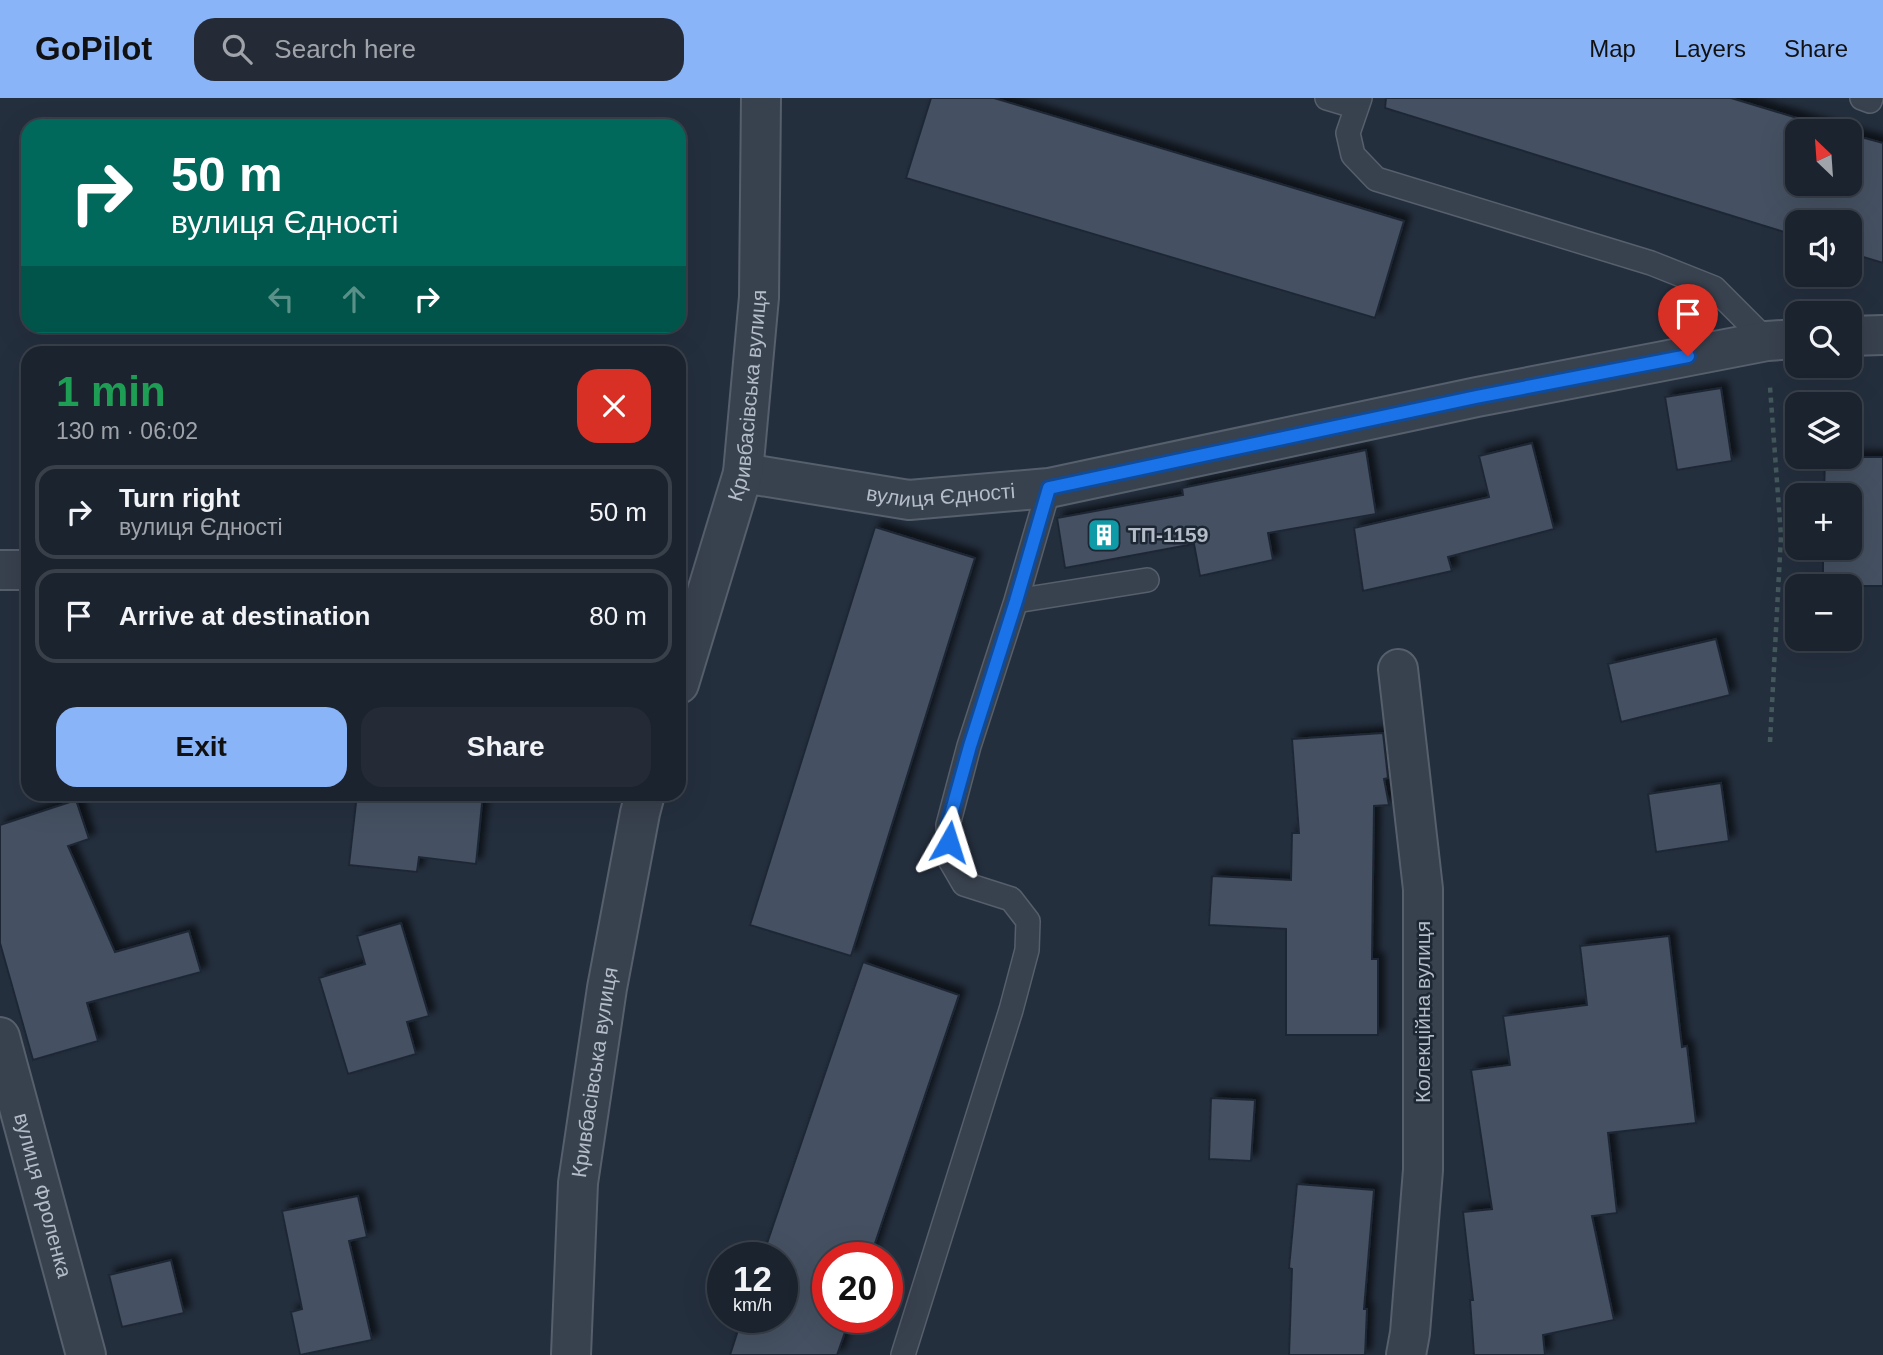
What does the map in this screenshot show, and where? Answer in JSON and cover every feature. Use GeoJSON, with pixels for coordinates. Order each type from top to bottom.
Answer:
{"type":"FeatureCollection","features":[{"type":"Feature","properties":{"kind":"street","name":"Кривбасівська вулиця"},"geometry":{"type":"LineString","coordinates":[[686,661],[743,473],[759,297],[761,98]]}},
{"type":"Feature","properties":{"kind":"street"},"geometry":{"type":"LineString","coordinates":[[1862,336],[1883,335]]}},
{"type":"Feature","properties":{"kind":"street","name":"вулиця Єдності"},"geometry":{"type":"LineString","coordinates":[[743,473],[909,500],[1049,488],[1476,397],[1782,340]]}},
{"type":"Feature","properties":{"kind":"street"},"geometry":{"type":"LineString","coordinates":[[0,570],[21,570]]}},
{"type":"Feature","properties":{"kind":"street","name":"Колекційна вулиця"},"geometry":{"type":"LineString","coordinates":[[1398,669],[1423,902],[1423,1170],[1406,1355]]}},
{"type":"Feature","properties":{"kind":"street","name":"Кривбасівська вулиця"},"geometry":{"type":"LineString","coordinates":[[571,1355],[578,1183],[607,988],[643,801]]}},
{"type":"Feature","properties":{"kind":"street","name":"вулиця Фроленка"},"geometry":{"type":"LineString","coordinates":[[0,1037],[86,1355]]}},
{"type":"Feature","properties":{"kind":"lane"},"geometry":{"type":"LineString","coordinates":[[1327,98],[1358,103],[1348,134],[1353,155],[1376,179],[1651,263],[1713,288],[1782,340]]}},
{"type":"Feature","properties":{"kind":"lane"},"geometry":{"type":"LineString","coordinates":[[1862,98],[1871,98]]}},
{"type":"Feature","properties":{"kind":"lane"},"geometry":{"type":"LineString","coordinates":[[902,1355],[1011,1010],[1027,950],[1028,921],[1011,899],[964,884],[950,860],[948,825],[1049,488]]}},
{"type":"Feature","properties":{"kind":"lane"},"geometry":{"type":"LineString","coordinates":[[1016,601],[1147,580]]}},
{"type":"Feature","properties":{"kind":"path"},"geometry":{"type":"LineString","coordinates":[[1770,742],[1781,536],[1782,340]]}},
{"type":"Feature","properties":{"kind":"building"},"geometry":{"type":"Polygon","coordinates":[[[931,98],[994,98],[1404,221],[1375,318],[906,178],[931,98]]]}},
{"type":"Feature","properties":{"kind":"building"},"geometry":{"type":"Polygon","coordinates":[[[1386,98],[1731,98],[1800,119],[1785,119],[1785,196],[1862,196],[1862,137],[1883,143],[1883,263],[1862,257],[1862,210],[1785,210],[1785,232],[1385,108],[1386,98]]]}},
{"type":"Feature","properties":{"kind":"building"},"geometry":{"type":"Polygon","coordinates":[[[1721,388],[1732,461],[1677,470],[1665,397],[1721,388]]]}},
{"type":"Feature","properties":{"kind":"building"},"geometry":{"type":"Polygon","coordinates":[[[1532,443],[1554,529],[1448,557],[1452,571],[1363,591],[1354,528],[1489,497],[1479,456],[1532,443]]]}},
{"type":"Feature","properties":{"kind":"building"},"geometry":{"type":"Polygon","coordinates":[[[1366,450],[1376,514],[1268,533],[1273,560],[1200,576],[1194,544],[1065,568],[1057,518],[1183,495],[1182,488],[1366,450]]]}},
{"type":"Feature","properties":{"kind":"building"},"geometry":{"type":"Polygon","coordinates":[[[1862,457],[1883,457],[1883,586],[1862,586],[1862,574],[1823,574],[1823,560],[1862,560],[1862,483],[1824,483],[1825,469],[1862,469],[1862,457]]]}},
{"type":"Feature","properties":{"kind":"building"},"geometry":{"type":"Polygon","coordinates":[[[875,527],[975,558],[851,956],[750,925],[875,527]]]}},
{"type":"Feature","properties":{"kind":"building"},"geometry":{"type":"Polygon","coordinates":[[[1716,639],[1730,695],[1621,722],[1608,664],[1716,639]]]}},
{"type":"Feature","properties":{"kind":"building"},"geometry":{"type":"Polygon","coordinates":[[[1383,733],[1388,778],[1384,779],[1389,805],[1374,806],[1372,959],[1378,959],[1378,1035],[1286,1035],[1286,929],[1209,925],[1212,876],[1291,880],[1292,833],[1299,833],[1292,739],[1383,733]]]}},
{"type":"Feature","properties":{"kind":"building"},"geometry":{"type":"Polygon","coordinates":[[[1721,783],[1729,841],[1656,852],[1648,794],[1721,783]]]}},
{"type":"Feature","properties":{"kind":"building"},"geometry":{"type":"Polygon","coordinates":[[[76,801],[89,839],[68,846],[115,952],[189,931],[201,972],[87,1003],[98,1041],[33,1060],[0,943],[0,825],[76,801]]]}},
{"type":"Feature","properties":{"kind":"building"},"geometry":{"type":"Polygon","coordinates":[[[356,801],[482,801],[476,864],[419,857],[417,872],[349,865],[356,801]]]}},
{"type":"Feature","properties":{"kind":"building"},"geometry":{"type":"Polygon","coordinates":[[[401,923],[429,1016],[407,1022],[416,1054],[348,1074],[319,978],[365,964],[357,936],[401,923]]]}},
{"type":"Feature","properties":{"kind":"building"},"geometry":{"type":"Polygon","coordinates":[[[1669,936],[1682,1047],[1687,1046],[1696,1123],[1608,1133],[1617,1213],[1592,1216],[1614,1320],[1543,1335],[1545,1355],[1474,1355],[1470,1300],[1473,1300],[1463,1212],[1492,1209],[1471,1070],[1510,1065],[1503,1016],[1587,1005],[1580,946],[1669,936]]]}},
{"type":"Feature","properties":{"kind":"building"},"geometry":{"type":"Polygon","coordinates":[[[863,962],[959,995],[875,1242],[812,1242],[812,1333],[845,1333],[837,1355],[730,1355],[737,1333],[798,1333],[798,1242],[767,1242],[863,962]]]}},
{"type":"Feature","properties":{"kind":"building"},"geometry":{"type":"Polygon","coordinates":[[[1211,1098],[1255,1100],[1251,1161],[1209,1159],[1211,1098]]]}},
{"type":"Feature","properties":{"kind":"building"},"geometry":{"type":"Polygon","coordinates":[[[1297,1184],[1374,1190],[1364,1309],[1367,1309],[1365,1355],[1289,1355],[1292,1269],[1289,1268],[1297,1184]]]}},
{"type":"Feature","properties":{"kind":"building"},"geometry":{"type":"Polygon","coordinates":[[[358,1196],[367,1237],[349,1241],[372,1340],[300,1355],[291,1312],[302,1309],[282,1211],[358,1196]]]}},
{"type":"Feature","properties":{"kind":"building"},"geometry":{"type":"Polygon","coordinates":[[[171,1260],[184,1313],[122,1327],[109,1275],[171,1260]]]}},
{"type":"Feature","properties":{"kind":"place","name":"ТП-1159"},"geometry":{"type":"Point","coordinates":[1104,535]}},
{"type":"Feature","properties":{"kind":"route"},"geometry":{"type":"LineString","coordinates":[[949,842],[948,825],[970,746],[1049,488],[1476,397],[1688,356]]}}]}
